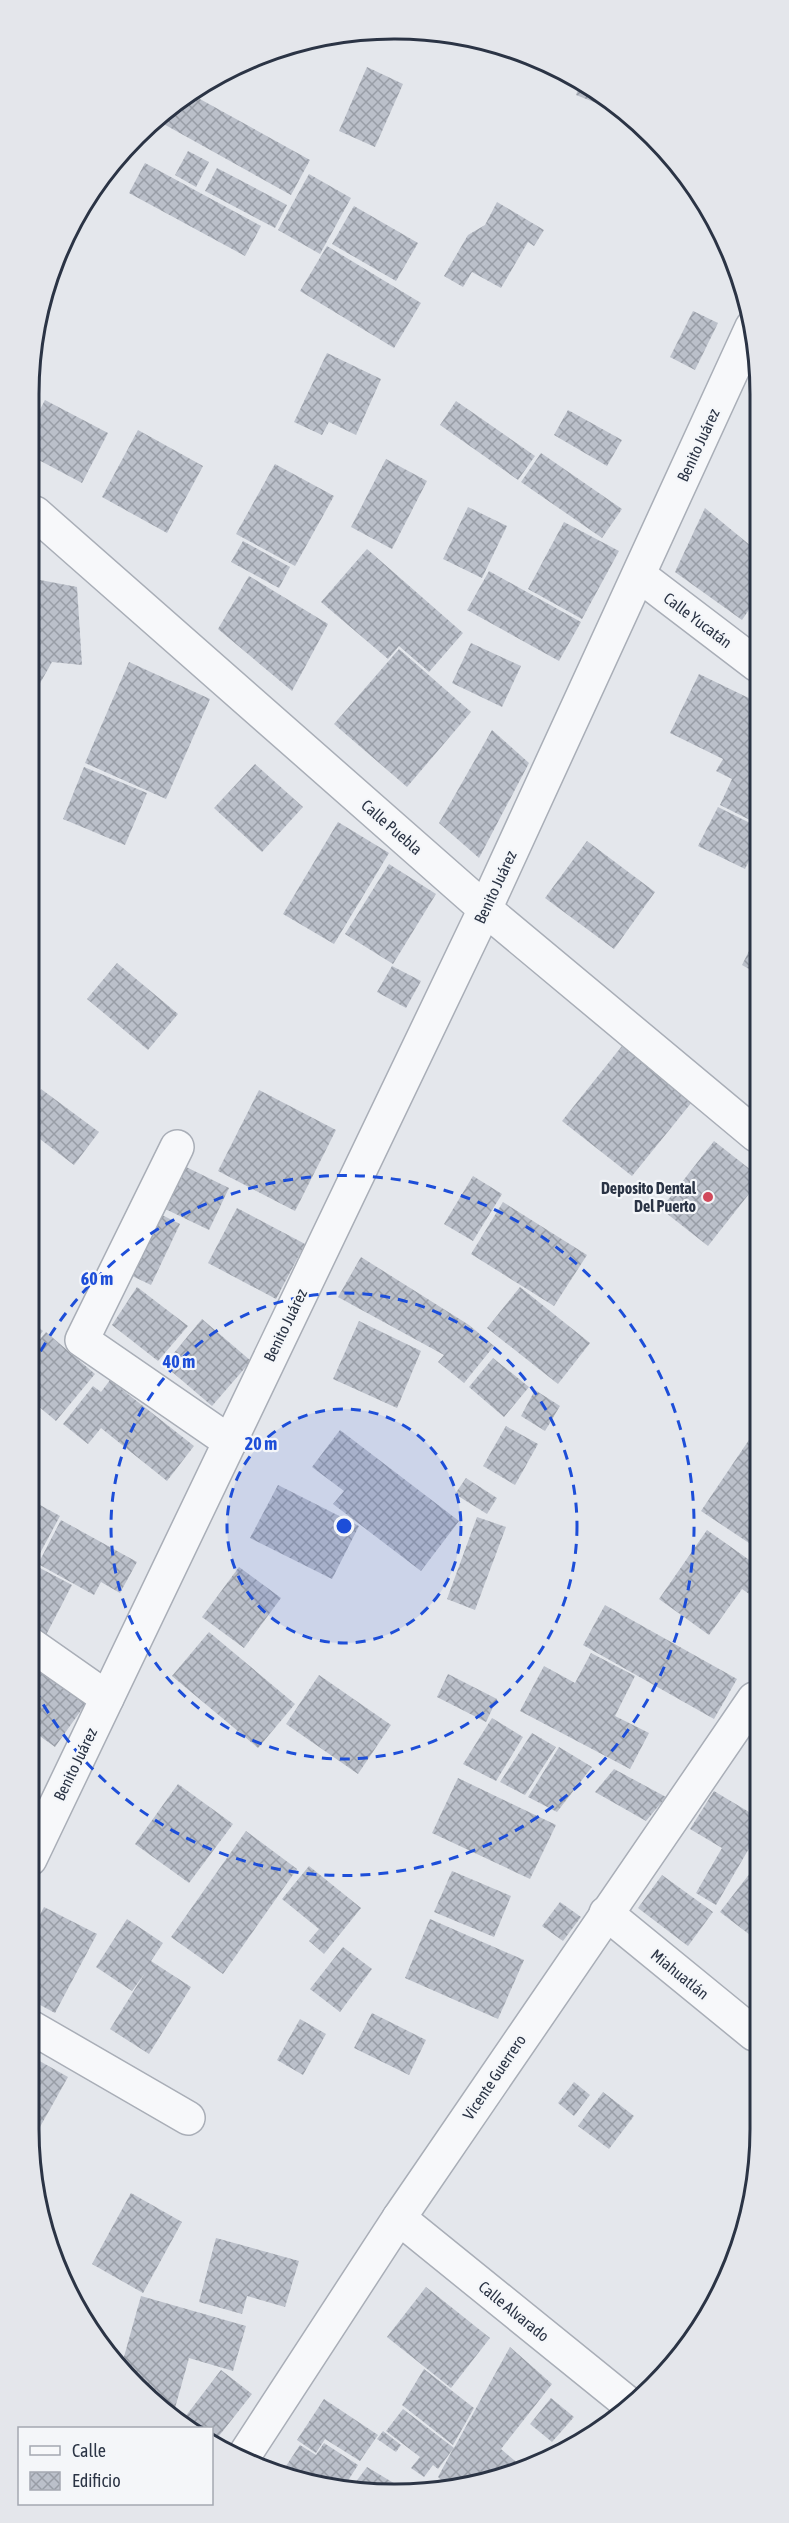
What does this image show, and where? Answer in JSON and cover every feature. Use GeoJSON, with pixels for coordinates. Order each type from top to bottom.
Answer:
{"type":"FeatureCollection","features":[{"type":"Feature","properties":{"kind":"street","name":"Benito Juárez"},"geometry":{"type":"LineString","coordinates":[[39,1840],[485,909],[746,341]]}},
{"type":"Feature","properties":{"kind":"street","name":"Calle Puebla"},"geometry":{"type":"LineString","coordinates":[[39,517],[485,909],[750,1130]]}},
{"type":"Feature","properties":{"kind":"street","name":"Calle Yucatán"},"geometry":{"type":"LineString","coordinates":[[639,575],[750,660]]}},
{"type":"Feature","properties":{"kind":"street"},"geometry":{"type":"LineString","coordinates":[[177,1147],[82,1340],[230,1442]]}},
{"type":"Feature","properties":{"kind":"street"},"geometry":{"type":"LineString","coordinates":[[39,1650],[107,1698]]}},
{"type":"Feature","properties":{"kind":"street","name":"Vicente Guerrero"},"geometry":{"type":"LineString","coordinates":[[247,2452],[399,2218],[750,1705]]}},
{"type":"Feature","properties":{"kind":"street","name":"Miahuatlán"},"geometry":{"type":"LineString","coordinates":[[606,1913],[750,2031]]}},
{"type":"Feature","properties":{"kind":"street"},"geometry":{"type":"LineString","coordinates":[[39,2032],[188,2118]]}},
{"type":"Feature","properties":{"kind":"street","name":"Calle Alvarado"},"geometry":{"type":"LineString","coordinates":[[399,2218],[624,2400]]}},
{"type":"Feature","properties":{"kind":"building"},"geometry":{"type":"Polygon","coordinates":[[[367,67],[403,84],[375,147],[339,131],[367,67]]]}},
{"type":"Feature","properties":{"kind":"building"},"geometry":{"type":"Polygon","coordinates":[[[578,90],[600,104],[576,95],[578,90]]]}},
{"type":"Feature","properties":{"kind":"building"},"geometry":{"type":"Polygon","coordinates":[[[198,98],[310,160],[291,195],[164,124],[198,98]]]}},
{"type":"Feature","properties":{"kind":"building"},"geometry":{"type":"Polygon","coordinates":[[[188,151],[209,162],[196,187],[175,175],[188,151]]]}},
{"type":"Feature","properties":{"kind":"building"},"geometry":{"type":"Polygon","coordinates":[[[145,163],[261,226],[245,256],[129,193],[145,163]]]}},
{"type":"Feature","properties":{"kind":"building"},"geometry":{"type":"Polygon","coordinates":[[[217,168],[287,205],[275,228],[205,191],[217,168]]]}},
{"type":"Feature","properties":{"kind":"building"},"geometry":{"type":"Polygon","coordinates":[[[309,174],[351,198],[320,254],[278,230],[309,174]]]}},
{"type":"Feature","properties":{"kind":"building"},"geometry":{"type":"Polygon","coordinates":[[[497,202],[544,230],[534,246],[528,242],[501,288],[472,272],[463,287],[444,276],[468,235],[485,225],[497,202]]]}},
{"type":"Feature","properties":{"kind":"building"},"geometry":{"type":"Polygon","coordinates":[[[354,206],[418,243],[396,281],[332,244],[354,206]]]}},
{"type":"Feature","properties":{"kind":"building"},"geometry":{"type":"Polygon","coordinates":[[[327,246],[421,303],[394,348],[300,291],[327,246]]]}},
{"type":"Feature","properties":{"kind":"building"},"geometry":{"type":"Polygon","coordinates":[[[693,311],[718,323],[695,370],[670,357],[693,311]]]}},
{"type":"Feature","properties":{"kind":"building"},"geometry":{"type":"Polygon","coordinates":[[[327,353],[381,379],[356,435],[329,422],[322,435],[294,422],[327,353]]]}},
{"type":"Feature","properties":{"kind":"building"},"geometry":{"type":"Polygon","coordinates":[[[45,400],[108,433],[82,483],[39,460],[39,411],[45,400]]]}},
{"type":"Feature","properties":{"kind":"building"},"geometry":{"type":"Polygon","coordinates":[[[456,401],[535,456],[518,480],[440,425],[456,401]]]}},
{"type":"Feature","properties":{"kind":"building"},"geometry":{"type":"Polygon","coordinates":[[[568,410],[622,440],[607,466],[554,435],[568,410]]]}},
{"type":"Feature","properties":{"kind":"building"},"geometry":{"type":"Polygon","coordinates":[[[138,430],[203,466],[167,533],[102,497],[138,430]]]}},
{"type":"Feature","properties":{"kind":"building"},"geometry":{"type":"Polygon","coordinates":[[[541,453],[622,509],[602,538],[521,482],[541,453]]]}},
{"type":"Feature","properties":{"kind":"building"},"geometry":{"type":"Polygon","coordinates":[[[386,459],[427,481],[392,549],[351,527],[386,459]]]}},
{"type":"Feature","properties":{"kind":"building"},"geometry":{"type":"Polygon","coordinates":[[[275,464],[334,496],[295,566],[236,534],[275,464]]]}},
{"type":"Feature","properties":{"kind":"building"},"geometry":{"type":"Polygon","coordinates":[[[468,507],[507,526],[482,578],[443,559],[468,507]]]}},
{"type":"Feature","properties":{"kind":"building"},"geometry":{"type":"Polygon","coordinates":[[[705,508],[750,545],[750,608],[742,620],[675,572],[705,508]]]}},
{"type":"Feature","properties":{"kind":"building"},"geometry":{"type":"Polygon","coordinates":[[[564,522],[619,551],[582,619],[528,589],[564,522]]]}},
{"type":"Feature","properties":{"kind":"building"},"geometry":{"type":"Polygon","coordinates":[[[243,541],[290,567],[279,588],[231,562],[243,541]]]}},
{"type":"Feature","properties":{"kind":"building"},"geometry":{"type":"Polygon","coordinates":[[[367,549],[463,633],[429,672],[399,646],[388,659],[321,602],[367,549]]]}},
{"type":"Feature","properties":{"kind":"building"},"geometry":{"type":"Polygon","coordinates":[[[489,571],[581,622],[559,661],[467,610],[489,571]]]}},
{"type":"Feature","properties":{"kind":"building"},"geometry":{"type":"Polygon","coordinates":[[[249,576],[328,624],[292,691],[218,629],[249,576]]]}},
{"type":"Feature","properties":{"kind":"building"},"geometry":{"type":"Polygon","coordinates":[[[39,580],[77,587],[82,665],[52,662],[39,685],[39,580]]]}},
{"type":"Feature","properties":{"kind":"building"},"geometry":{"type":"Polygon","coordinates":[[[471,643],[521,666],[502,707],[452,683],[471,643]]]}},
{"type":"Feature","properties":{"kind":"building"},"geometry":{"type":"Polygon","coordinates":[[[399,649],[471,712],[407,787],[334,724],[399,649]]]}},
{"type":"Feature","properties":{"kind":"building"},"geometry":{"type":"Polygon","coordinates":[[[129,662],[210,699],[166,799],[85,763],[129,662]]]}},
{"type":"Feature","properties":{"kind":"building"},"geometry":{"type":"Polygon","coordinates":[[[699,674],[750,699],[750,820],[720,805],[732,779],[716,771],[723,759],[670,733],[699,674]]]}},
{"type":"Feature","properties":{"kind":"building"},"geometry":{"type":"Polygon","coordinates":[[[492,730],[529,763],[479,858],[439,823],[492,730]]]}},
{"type":"Feature","properties":{"kind":"building"},"geometry":{"type":"Polygon","coordinates":[[[255,764],[303,807],[262,852],[214,808],[255,764]]]}},
{"type":"Feature","properties":{"kind":"building"},"geometry":{"type":"Polygon","coordinates":[[[84,767],[147,793],[125,845],[63,819],[84,767]]]}},
{"type":"Feature","properties":{"kind":"building"},"geometry":{"type":"Polygon","coordinates":[[[718,807],[750,823],[750,859],[745,869],[698,846],[718,807]]]}},
{"type":"Feature","properties":{"kind":"building"},"geometry":{"type":"Polygon","coordinates":[[[338,822],[389,853],[334,944],[283,914],[338,822]]]}},
{"type":"Feature","properties":{"kind":"building"},"geometry":{"type":"Polygon","coordinates":[[[587,841],[655,892],[614,949],[545,898],[587,841]]]}},
{"type":"Feature","properties":{"kind":"building"},"geometry":{"type":"Polygon","coordinates":[[[389,864],[436,894],[393,964],[345,934],[389,864]]]}},
{"type":"Feature","properties":{"kind":"building"},"geometry":{"type":"Polygon","coordinates":[[[750,949],[750,970],[742,965],[750,949]]]}},
{"type":"Feature","properties":{"kind":"building"},"geometry":{"type":"Polygon","coordinates":[[[117,963],[178,1014],[148,1050],[87,999],[117,963]]]}},
{"type":"Feature","properties":{"kind":"building"},"geometry":{"type":"Polygon","coordinates":[[[392,966],[421,981],[406,1008],[377,992],[392,966]]]}},
{"type":"Feature","properties":{"kind":"building"},"geometry":{"type":"Polygon","coordinates":[[[622,1046],[692,1102],[632,1176],[562,1121],[622,1046]]]}},
{"type":"Feature","properties":{"kind":"building"},"geometry":{"type":"Polygon","coordinates":[[[41,1089],[99,1132],[74,1165],[39,1138],[39,1092],[41,1089]]]}},
{"type":"Feature","properties":{"kind":"building"},"geometry":{"type":"Polygon","coordinates":[[[259,1090],[336,1130],[295,1211],[218,1171],[259,1090]]]}},
{"type":"Feature","properties":{"kind":"building","name":"Deposito Dental Del Puerto"},"geometry":{"type":"Polygon","coordinates":[[[714,1141],[750,1169],[750,1193],[708,1246],[661,1209],[714,1141]]]}},
{"type":"Feature","properties":{"kind":"building"},"geometry":{"type":"Polygon","coordinates":[[[178,1163],[229,1188],[209,1230],[159,1206],[178,1163]]]}},
{"type":"Feature","properties":{"kind":"building"},"geometry":{"type":"Polygon","coordinates":[[[473,1176],[502,1194],[473,1241],[444,1224],[473,1176]]]}},
{"type":"Feature","properties":{"kind":"building"},"geometry":{"type":"Polygon","coordinates":[[[503,1202],[587,1255],[554,1306],[471,1254],[503,1202]]]}},
{"type":"Feature","properties":{"kind":"building"},"geometry":{"type":"Polygon","coordinates":[[[237,1208],[305,1244],[276,1299],[208,1263],[237,1208]]]}},
{"type":"Feature","properties":{"kind":"building"},"geometry":{"type":"Polygon","coordinates":[[[152,1210],[180,1224],[151,1285],[122,1271],[152,1210]]]}},
{"type":"Feature","properties":{"kind":"building"},"geometry":{"type":"Polygon","coordinates":[[[361,1257],[469,1325],[494,1346],[464,1383],[438,1362],[444,1355],[338,1297],[361,1257]]]}},
{"type":"Feature","properties":{"kind":"building"},"geometry":{"type":"Polygon","coordinates":[[[137,1287],[188,1326],[158,1361],[112,1325],[137,1287]]]}},
{"type":"Feature","properties":{"kind":"building"},"geometry":{"type":"Polygon","coordinates":[[[520,1287],[590,1343],[558,1384],[487,1328],[520,1287]]]}},
{"type":"Feature","properties":{"kind":"building"},"geometry":{"type":"Polygon","coordinates":[[[202,1319],[251,1361],[212,1406],[164,1365],[202,1319]]]}},
{"type":"Feature","properties":{"kind":"building"},"geometry":{"type":"Polygon","coordinates":[[[359,1321],[421,1351],[397,1408],[333,1379],[359,1321]]]}},
{"type":"Feature","properties":{"kind":"building"},"geometry":{"type":"Polygon","coordinates":[[[46,1332],[95,1374],[56,1421],[39,1407],[39,1340],[46,1332]]]}},
{"type":"Feature","properties":{"kind":"building"},"geometry":{"type":"Polygon","coordinates":[[[493,1358],[529,1387],[504,1417],[469,1387],[493,1358]]]}},
{"type":"Feature","properties":{"kind":"building"},"geometry":{"type":"Polygon","coordinates":[[[110,1380],[194,1446],[167,1481],[101,1428],[88,1444],[63,1424],[93,1386],[101,1392],[110,1380]]]}},
{"type":"Feature","properties":{"kind":"building"},"geometry":{"type":"Polygon","coordinates":[[[535,1390],[560,1406],[545,1431],[521,1416],[535,1390]]]}},
{"type":"Feature","properties":{"kind":"building"},"geometry":{"type":"Polygon","coordinates":[[[506,1426],[538,1444],[515,1485],[483,1466],[506,1426]]]}},
{"type":"Feature","properties":{"kind":"building"},"geometry":{"type":"Polygon","coordinates":[[[340,1430],[459,1521],[421,1571],[333,1504],[344,1491],[312,1467],[340,1430]]]}},
{"type":"Feature","properties":{"kind":"building"},"geometry":{"type":"Polygon","coordinates":[[[750,1438],[750,1544],[701,1511],[750,1438]]]}},
{"type":"Feature","properties":{"kind":"building"},"geometry":{"type":"Polygon","coordinates":[[[466,1478],[497,1498],[487,1514],[455,1494],[466,1478]]]}},
{"type":"Feature","properties":{"kind":"building"},"geometry":{"type":"Polygon","coordinates":[[[278,1485],[359,1526],[332,1579],[250,1538],[278,1485]]]}},
{"type":"Feature","properties":{"kind":"building"},"geometry":{"type":"Polygon","coordinates":[[[39,1504],[60,1516],[39,1555],[39,1504]]]}},
{"type":"Feature","properties":{"kind":"building"},"geometry":{"type":"Polygon","coordinates":[[[477,1517],[506,1527],[475,1610],[447,1599],[477,1517]]]}},
{"type":"Feature","properties":{"kind":"building"},"geometry":{"type":"Polygon","coordinates":[[[61,1520],[137,1562],[120,1593],[101,1582],[94,1595],[39,1565],[61,1520]]]}},
{"type":"Feature","properties":{"kind":"building"},"geometry":{"type":"Polygon","coordinates":[[[707,1530],[750,1560],[750,1595],[742,1589],[709,1635],[659,1599],[707,1530]]]}},
{"type":"Feature","properties":{"kind":"building"},"geometry":{"type":"Polygon","coordinates":[[[239,1567],[281,1598],[244,1648],[202,1617],[239,1567]]]}},
{"type":"Feature","properties":{"kind":"building"},"geometry":{"type":"Polygon","coordinates":[[[39,1568],[72,1585],[46,1635],[39,1631],[39,1568]]]}},
{"type":"Feature","properties":{"kind":"building"},"geometry":{"type":"Polygon","coordinates":[[[605,1605],[737,1679],[714,1719],[583,1645],[605,1605]]]}},
{"type":"Feature","properties":{"kind":"building"},"geometry":{"type":"Polygon","coordinates":[[[209,1632],[295,1704],[258,1748],[172,1676],[209,1632]]]}},
{"type":"Feature","properties":{"kind":"building"},"geometry":{"type":"Polygon","coordinates":[[[591,1653],[635,1676],[615,1716],[649,1733],[630,1769],[520,1711],[544,1666],[575,1683],[591,1653]]]}},
{"type":"Feature","properties":{"kind":"building"},"geometry":{"type":"Polygon","coordinates":[[[39,1666],[92,1695],[55,1747],[39,1735],[39,1666]]]}},
{"type":"Feature","properties":{"kind":"building"},"geometry":{"type":"Polygon","coordinates":[[[448,1674],[497,1699],[486,1722],[437,1697],[448,1674]]]}},
{"type":"Feature","properties":{"kind":"building"},"geometry":{"type":"Polygon","coordinates":[[[319,1675],[391,1725],[358,1774],[286,1724],[319,1675]]]}},
{"type":"Feature","properties":{"kind":"building"},"geometry":{"type":"Polygon","coordinates":[[[492,1718],[523,1737],[496,1781],[463,1764],[492,1718]]]}},
{"type":"Feature","properties":{"kind":"building"},"geometry":{"type":"Polygon","coordinates":[[[532,1733],[556,1747],[525,1795],[500,1782],[532,1733]]]}},
{"type":"Feature","properties":{"kind":"building"},"geometry":{"type":"Polygon","coordinates":[[[559,1747],[592,1767],[557,1812],[528,1797],[559,1747]]]}},
{"type":"Feature","properties":{"kind":"building"},"geometry":{"type":"Polygon","coordinates":[[[614,1769],[666,1797],[646,1821],[595,1792],[614,1769]]]}},
{"type":"Feature","properties":{"kind":"building"},"geometry":{"type":"Polygon","coordinates":[[[458,1778],[556,1825],[530,1879],[432,1833],[458,1778]]]}},
{"type":"Feature","properties":{"kind":"building"},"geometry":{"type":"Polygon","coordinates":[[[178,1784],[233,1824],[189,1883],[135,1844],[178,1784]]]}},
{"type":"Feature","properties":{"kind":"building"},"geometry":{"type":"Polygon","coordinates":[[[714,1791],[750,1813],[750,1847],[716,1905],[696,1893],[722,1848],[690,1829],[714,1791]]]}},
{"type":"Feature","properties":{"kind":"building"},"geometry":{"type":"Polygon","coordinates":[[[246,1831],[297,1869],[223,1974],[171,1937],[246,1831]]]}},
{"type":"Feature","properties":{"kind":"building"},"geometry":{"type":"Polygon","coordinates":[[[309,1866],[361,1908],[324,1954],[309,1941],[319,1929],[282,1899],[309,1866]]]}},
{"type":"Feature","properties":{"kind":"building"},"geometry":{"type":"Polygon","coordinates":[[[452,1871],[511,1896],[494,1937],[434,1912],[452,1871]]]}},
{"type":"Feature","properties":{"kind":"building"},"geometry":{"type":"Polygon","coordinates":[[[750,1873],[750,1935],[720,1912],[750,1873]]]}},
{"type":"Feature","properties":{"kind":"building"},"geometry":{"type":"Polygon","coordinates":[[[662,1875],[713,1912],[688,1946],[638,1908],[662,1875]]]}},
{"type":"Feature","properties":{"kind":"building"},"geometry":{"type":"Polygon","coordinates":[[[560,1902],[581,1917],[563,1941],[542,1926],[560,1902]]]}},
{"type":"Feature","properties":{"kind":"building"},"geometry":{"type":"Polygon","coordinates":[[[44,1907],[97,1934],[55,2013],[39,2004],[39,1917],[44,1907]]]}},
{"type":"Feature","properties":{"kind":"building"},"geometry":{"type":"Polygon","coordinates":[[[127,1919],[163,1943],[151,1961],[191,1987],[149,2054],[110,2029],[145,1973],[132,1991],[96,1967],[127,1919]]]}},
{"type":"Feature","properties":{"kind":"building"},"geometry":{"type":"Polygon","coordinates":[[[430,1919],[524,1960],[498,2019],[405,1978],[430,1919]]]}},
{"type":"Feature","properties":{"kind":"building"},"geometry":{"type":"Polygon","coordinates":[[[343,1947],[372,1969],[340,2012],[310,1989],[343,1947]]]}},
{"type":"Feature","properties":{"kind":"building"},"geometry":{"type":"Polygon","coordinates":[[[372,2013],[426,2040],[409,2075],[354,2048],[372,2013]]]}},
{"type":"Feature","properties":{"kind":"building"},"geometry":{"type":"Polygon","coordinates":[[[300,2019],[326,2034],[303,2075],[277,2060],[300,2019]]]}},
{"type":"Feature","properties":{"kind":"building"},"geometry":{"type":"Polygon","coordinates":[[[39,2061],[68,2077],[39,2129],[39,2061]]]}},
{"type":"Feature","properties":{"kind":"building"},"geometry":{"type":"Polygon","coordinates":[[[574,2082],[590,2095],[574,2116],[558,2103],[574,2082]]]}},
{"type":"Feature","properties":{"kind":"building"},"geometry":{"type":"Polygon","coordinates":[[[603,2092],[634,2116],[609,2149],[578,2126],[603,2092]]]}},
{"type":"Feature","properties":{"kind":"building"},"geometry":{"type":"Polygon","coordinates":[[[131,2193],[182,2222],[143,2293],[92,2264],[131,2193]]]}},
{"type":"Feature","properties":{"kind":"building"},"geometry":{"type":"Polygon","coordinates":[[[216,2238],[299,2261],[285,2307],[247,2296],[242,2314],[199,2302],[216,2238]]]}},
{"type":"Feature","properties":{"kind":"building"},"geometry":{"type":"Polygon","coordinates":[[[426,2287],[490,2338],[451,2388],[387,2337],[426,2287]]]}},
{"type":"Feature","properties":{"kind":"building"},"geometry":{"type":"Polygon","coordinates":[[[141,2296],[246,2326],[233,2371],[189,2358],[175,2408],[143,2380],[123,2359],[141,2296]]]}},
{"type":"Feature","properties":{"kind":"building"},"geometry":{"type":"Polygon","coordinates":[[[510,2347],[552,2384],[501,2449],[517,2462],[487,2472],[442,2481],[438,2477],[453,2449],[438,2469],[433,2465],[424,2477],[411,2468],[420,2457],[386,2431],[403,2409],[454,2448],[510,2347]]]}},
{"type":"Feature","properties":{"kind":"building"},"geometry":{"type":"Polygon","coordinates":[[[424,2369],[474,2408],[453,2445],[402,2405],[424,2369]]]}},
{"type":"Feature","properties":{"kind":"building"},"geometry":{"type":"Polygon","coordinates":[[[221,2370],[252,2394],[218,2437],[213,2434],[213,2427],[202,2427],[186,2416],[221,2370]]]}},
{"type":"Feature","properties":{"kind":"building"},"geometry":{"type":"Polygon","coordinates":[[[551,2398],[574,2417],[552,2442],[530,2424],[551,2398]]]}},
{"type":"Feature","properties":{"kind":"building"},"geometry":{"type":"Polygon","coordinates":[[[324,2399],[378,2435],[360,2461],[325,2439],[316,2453],[297,2440],[324,2399]]]}},
{"type":"Feature","properties":{"kind":"building"},"geometry":{"type":"Polygon","coordinates":[[[383,2431],[401,2445],[396,2452],[377,2439],[383,2431]]]}},
{"type":"Feature","properties":{"kind":"building"},"geometry":{"type":"Polygon","coordinates":[[[324,2443],[358,2465],[348,2481],[286,2467],[300,2445],[316,2455],[324,2443]]]}},
{"type":"Feature","properties":{"kind":"building"},"geometry":{"type":"Polygon","coordinates":[[[367,2467],[395,2484],[371,2483],[356,2482],[367,2467]]]}},
{"type":"Feature","properties":{"kind":"place","name":"Deposito Dental Del Puerto"},"geometry":{"type":"Point","coordinates":[708,1197]}}]}
